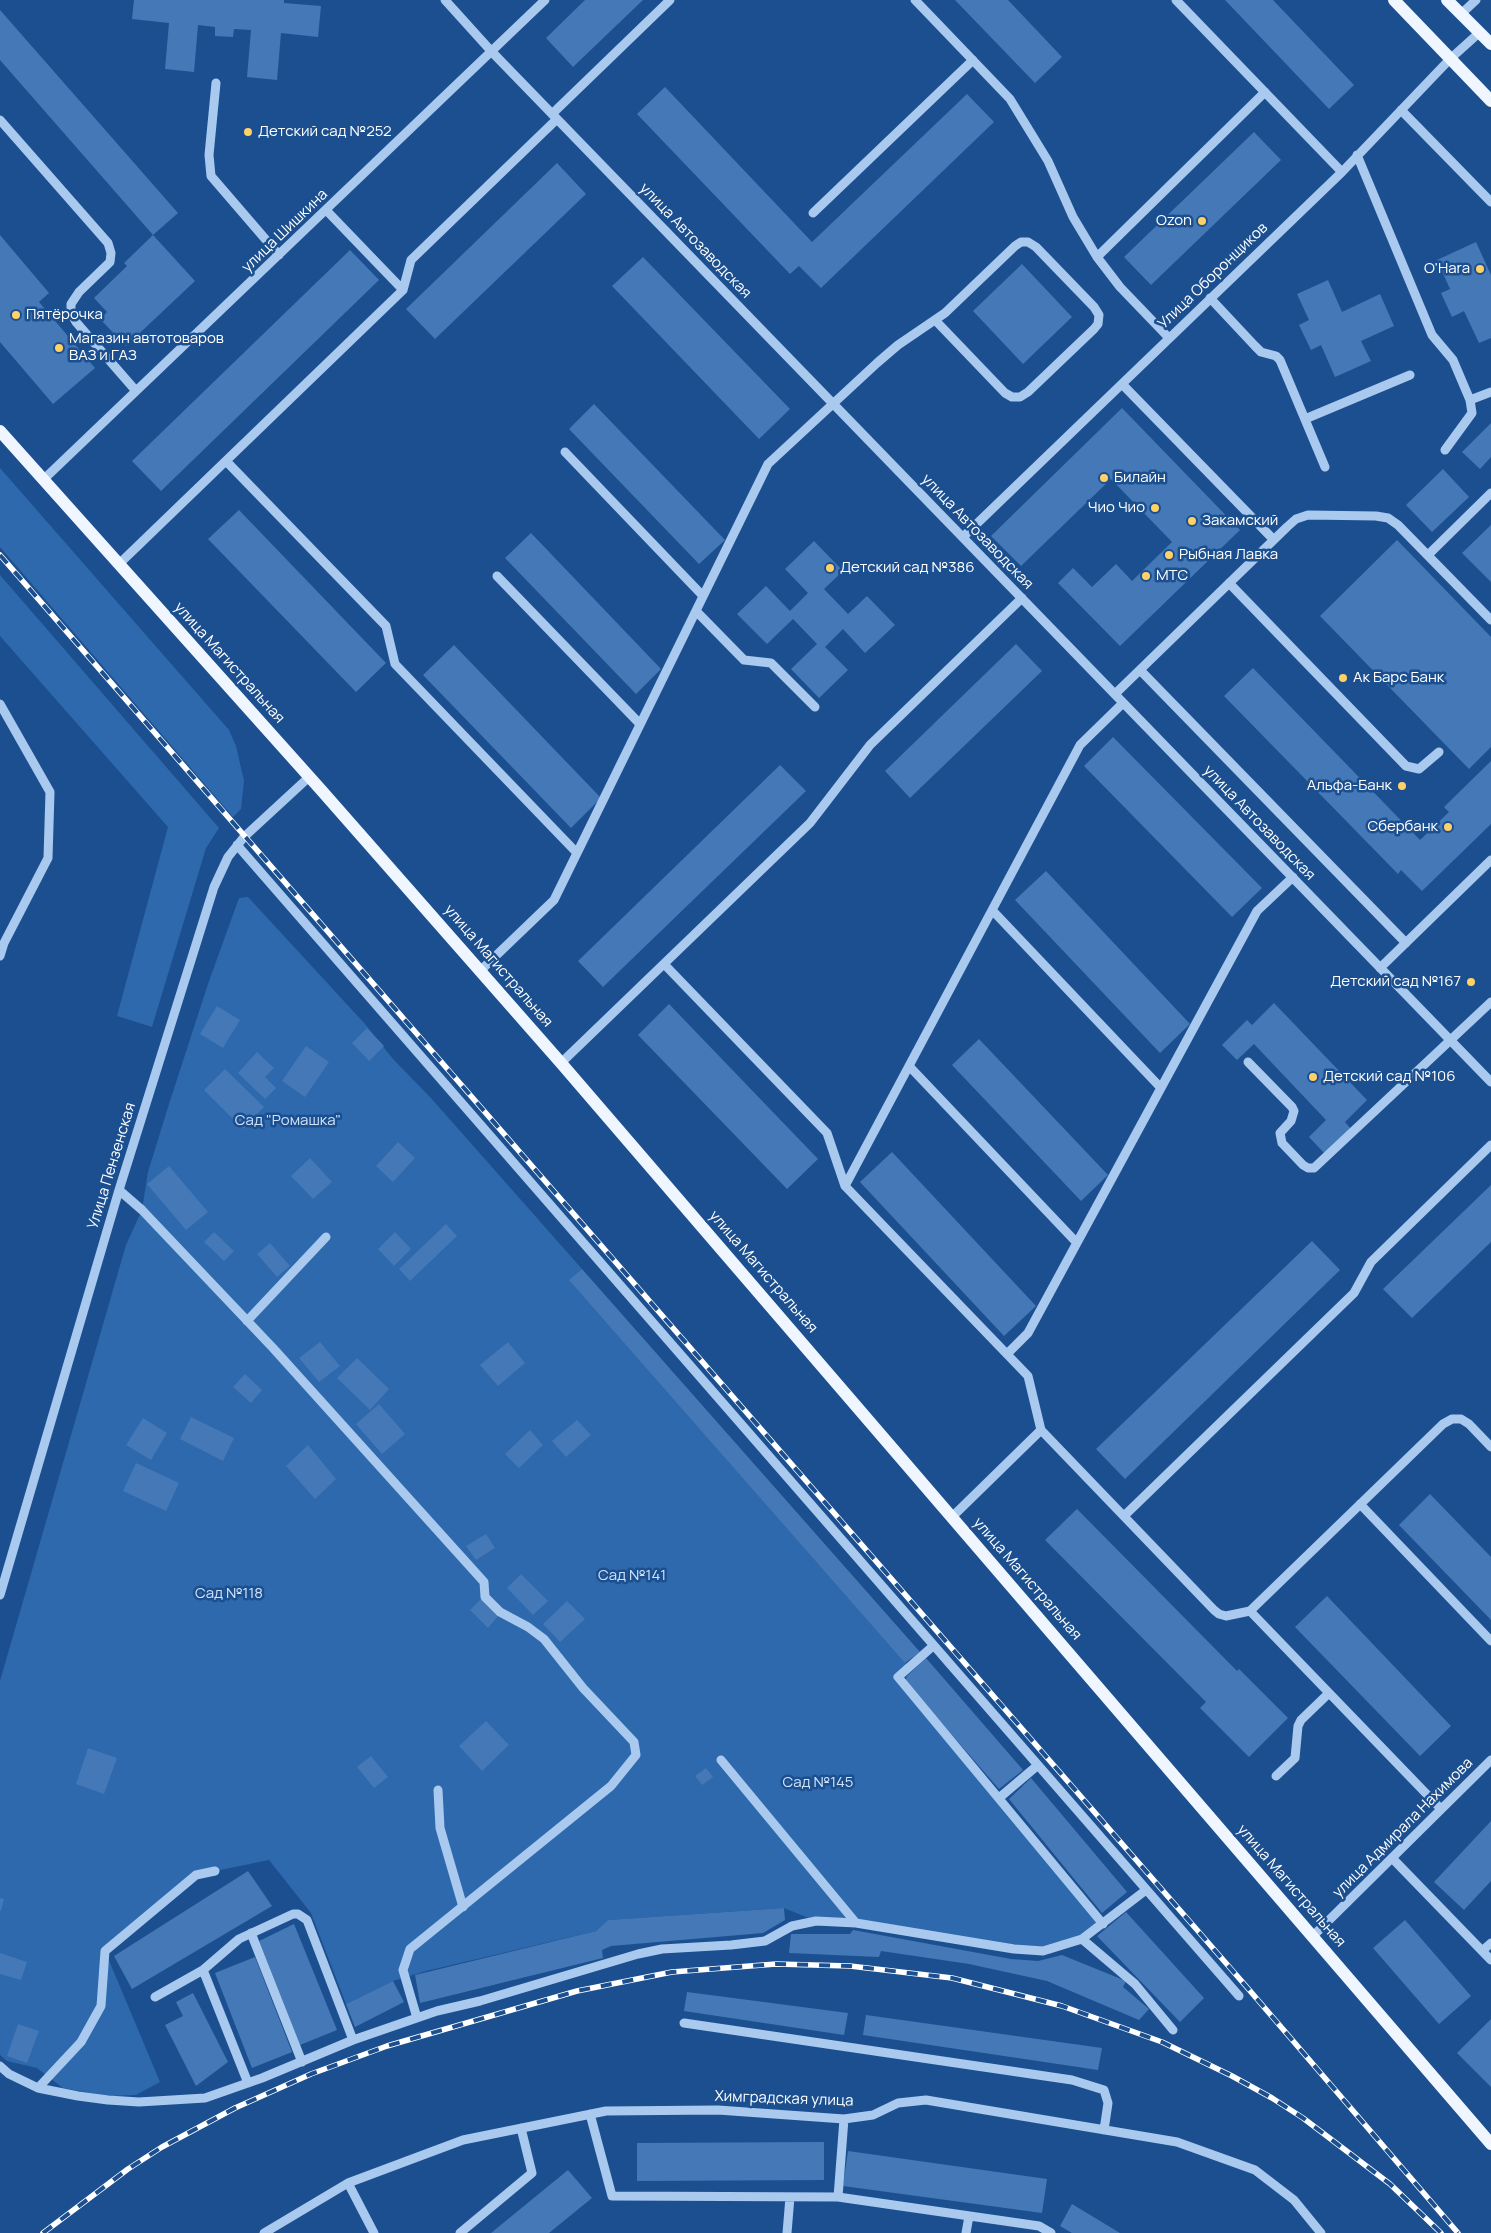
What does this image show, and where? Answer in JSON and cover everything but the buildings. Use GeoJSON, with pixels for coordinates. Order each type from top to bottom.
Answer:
{"type":"FeatureCollection","features":[{"type":"Feature","properties":{"kind":"main road"},"geometry":{"type":"LineString","coordinates":[[1394,0],[1491,101]]}},
{"type":"Feature","properties":{"kind":"main road"},"geometry":{"type":"LineString","coordinates":[[1447,0],[1491,44]]}},
{"type":"Feature","properties":{"kind":"main road","name":"улица Магистральная"},"geometry":{"type":"LineString","coordinates":[[0,431],[308,778],[322,791],[561,1063],[1491,2144]]}},
{"type":"Feature","properties":{"kind":"street","name":"улица Автозаводская"},"geometry":{"type":"LineString","coordinates":[[445,0],[492,52],[1491,1082]]}},
{"type":"Feature","properties":{"kind":"street","name":"улица Шишкина"},"geometry":{"type":"LineString","coordinates":[[43,480],[545,0]]}},
{"type":"Feature","properties":{"kind":"street"},"geometry":{"type":"LineString","coordinates":[[119,564],[403,290],[411,260],[670,0]]}},
{"type":"Feature","properties":{"kind":"street"},"geometry":{"type":"LineString","coordinates":[[915,0],[1010,99],[1048,161],[1073,216],[1097,258],[1120,287],[1169,338]]}},
{"type":"Feature","properties":{"kind":"street"},"geometry":{"type":"LineString","coordinates":[[1176,0],[1342,172]]}},
{"type":"Feature","properties":{"kind":"street"},"geometry":{"type":"LineString","coordinates":[[1461,14],[1476,0]]}},
{"type":"Feature","properties":{"kind":"street","name":"Улица Оборонщиков"},"geometry":{"type":"LineString","coordinates":[[963,537],[1342,172],[1450,59],[1480,32]]}},
{"type":"Feature","properties":{"kind":"street"},"geometry":{"type":"LineString","coordinates":[[813,213],[972,60]]}},
{"type":"Feature","properties":{"kind":"street"},"geometry":{"type":"LineString","coordinates":[[216,83],[209,154],[211,176],[279,255]]}},
{"type":"Feature","properties":{"kind":"street"},"geometry":{"type":"LineString","coordinates":[[1097,258],[1265,92]]}},
{"type":"Feature","properties":{"kind":"street"},"geometry":{"type":"LineString","coordinates":[[1401,110],[1491,202]]}},
{"type":"Feature","properties":{"kind":"street"},"geometry":{"type":"LineString","coordinates":[[0,120],[108,243],[111,253],[110,262],[105,269],[79,292],[71,304],[71,312],[76,322],[136,391]]}},
{"type":"Feature","properties":{"kind":"street"},"geometry":{"type":"LineString","coordinates":[[1358,155],[1432,335],[1453,360],[1470,400],[1472,413],[1445,450]]}},
{"type":"Feature","properties":{"kind":"street"},"geometry":{"type":"LineString","coordinates":[[326,210],[403,290]]}},
{"type":"Feature","properties":{"kind":"street"},"geometry":{"type":"LineString","coordinates":[[480,971],[554,900],[768,464],[812,421],[834,404],[898,345],[935,320],[1021,242],[1028,242],[1036,246],[1094,307],[1099,315],[1098,324],[1094,329],[1028,392],[1020,397],[1012,397],[1005,392],[935,320]]}},
{"type":"Feature","properties":{"kind":"street"},"geometry":{"type":"LineString","coordinates":[[1210,298],[1261,352],[1280,360],[1325,467]]}},
{"type":"Feature","properties":{"kind":"street"},"geometry":{"type":"LineString","coordinates":[[1305,419],[1410,375]]}},
{"type":"Feature","properties":{"kind":"street"},"geometry":{"type":"LineString","coordinates":[[1122,384],[1273,540]]}},
{"type":"Feature","properties":{"kind":"street"},"geometry":{"type":"LineString","coordinates":[[1470,400],[1491,392]]}},
{"type":"Feature","properties":{"kind":"street"},"geometry":{"type":"LineString","coordinates":[[565,452],[704,596]]}},
{"type":"Feature","properties":{"kind":"street"},"geometry":{"type":"LineString","coordinates":[[226,460],[386,626],[395,664],[577,853]]}},
{"type":"Feature","properties":{"kind":"street"},"geometry":{"type":"LineString","coordinates":[[1428,555],[1491,493]]}},
{"type":"Feature","properties":{"kind":"street"},"geometry":{"type":"LineString","coordinates":[[1115,694],[1273,540],[1296,519],[1308,515],[1376,516],[1388,518],[1398,525],[1491,620]]}},
{"type":"Feature","properties":{"kind":"street"},"geometry":{"type":"LineString","coordinates":[[497,576],[640,724]]}},
{"type":"Feature","properties":{"kind":"street"},"geometry":{"type":"LineString","coordinates":[[1229,583],[1406,766],[1419,769],[1439,752]]}},
{"type":"Feature","properties":{"kind":"street"},"geometry":{"type":"LineString","coordinates":[[561,1063],[810,823],[870,745],[1022,598]]}},
{"type":"Feature","properties":{"kind":"street"},"geometry":{"type":"LineString","coordinates":[[696,611],[744,660],[772,663],[815,707]]}},
{"type":"Feature","properties":{"kind":"street"},"geometry":{"type":"LineString","coordinates":[[1140,670],[1406,943]]}},
{"type":"Feature","properties":{"kind":"street"},"geometry":{"type":"LineString","coordinates":[[845,1186],[1080,745],[1123,703]]}},
{"type":"Feature","properties":{"kind":"street"},"geometry":{"type":"LineString","coordinates":[[0,704],[50,792],[48,858],[4,943],[0,956]]}},
{"type":"Feature","properties":{"kind":"street","name":"Улица Пензенская"},"geometry":{"type":"LineString","coordinates":[[0,1595],[118,1190],[220,871],[237,845],[308,778]]}},
{"type":"Feature","properties":{"kind":"street"},"geometry":{"type":"LineString","coordinates":[[237,845],[1239,1996]]}},
{"type":"Feature","properties":{"kind":"street"},"geometry":{"type":"LineString","coordinates":[[1380,968],[1491,860]]}},
{"type":"Feature","properties":{"kind":"street"},"geometry":{"type":"LineString","coordinates":[[1006,1354],[1028,1333],[1258,911],[1293,877]]}},
{"type":"Feature","properties":{"kind":"street"},"geometry":{"type":"LineString","coordinates":[[992,910],[1161,1088]]}},
{"type":"Feature","properties":{"kind":"street"},"geometry":{"type":"LineString","coordinates":[[664,964],[827,1133],[845,1186],[1028,1376],[1041,1430],[1220,1614],[1233,1615],[1250,1611],[1444,1424],[1452,1419],[1460,1419],[1469,1424],[1491,1447]]}},
{"type":"Feature","properties":{"kind":"street"},"geometry":{"type":"LineString","coordinates":[[1248,1062],[1294,1111],[1291,1121],[1280,1134],[1282,1143],[1303,1165],[1308,1168],[1314,1168],[1491,1002]]}},
{"type":"Feature","properties":{"kind":"street"},"geometry":{"type":"LineString","coordinates":[[909,1066],[1077,1243]]}},
{"type":"Feature","properties":{"kind":"street"},"geometry":{"type":"LineString","coordinates":[[1124,1516],[1354,1294],[1371,1262],[1491,1145]]}},
{"type":"Feature","properties":{"kind":"street"},"geometry":{"type":"LineString","coordinates":[[118,1190],[142,1210],[248,1320],[484,1582],[484,1597],[500,1612],[528,1627],[544,1639],[583,1688],[634,1742],[636,1755],[612,1786],[410,1949],[403,1970],[417,2018]]}},
{"type":"Feature","properties":{"kind":"street"},"geometry":{"type":"LineString","coordinates":[[248,1320],[326,1238]]}},
{"type":"Feature","properties":{"kind":"street"},"geometry":{"type":"LineString","coordinates":[[952,1517],[1041,1430]]}},
{"type":"Feature","properties":{"kind":"street"},"geometry":{"type":"LineString","coordinates":[[1360,1504],[1491,1641]]}},
{"type":"Feature","properties":{"kind":"street"},"geometry":{"type":"LineString","coordinates":[[1250,1611],[1441,1809]]}},
{"type":"Feature","properties":{"kind":"street"},"geometry":{"type":"LineString","coordinates":[[933,1646],[898,1677],[1102,1924]]}},
{"type":"Feature","properties":{"kind":"street"},"geometry":{"type":"LineString","coordinates":[[1276,1776],[1295,1758],[1298,1726],[1301,1720],[1329,1693]]}},
{"type":"Feature","properties":{"kind":"street"},"geometry":{"type":"LineString","coordinates":[[721,1760],[856,1923]]}},
{"type":"Feature","properties":{"kind":"street","name":"улица Адмирала Нахимова"},"geometry":{"type":"LineString","coordinates":[[1313,1936],[1491,1760]]}},
{"type":"Feature","properties":{"kind":"street"},"geometry":{"type":"LineString","coordinates":[[999,1798],[1038,1765]]}},
{"type":"Feature","properties":{"kind":"street"},"geometry":{"type":"LineString","coordinates":[[438,1790],[440,1828],[463,1907]]}},
{"type":"Feature","properties":{"kind":"street"},"geometry":{"type":"LineString","coordinates":[[1392,1858],[1491,1960]]}},
{"type":"Feature","properties":{"kind":"street"},"geometry":{"type":"LineString","coordinates":[[38,2088],[81,2042],[101,2006],[105,1951],[196,1875],[215,1871]]}},
{"type":"Feature","properties":{"kind":"street"},"geometry":{"type":"LineString","coordinates":[[0,2066],[9,2074],[38,2088],[108,2100],[139,2102],[205,2098],[302,2062],[354,2040],[417,2018],[638,1954],[662,1950],[766,1941],[792,1926],[816,1922],[856,1923],[1014,1949],[1043,1951],[1082,1939],[1146,1890]]}},
{"type":"Feature","properties":{"kind":"street"},"geometry":{"type":"LineString","coordinates":[[155,1997],[203,1970],[239,1939],[293,1914],[303,1916],[307,1920],[354,2040]]}},
{"type":"Feature","properties":{"kind":"street"},"geometry":{"type":"LineString","coordinates":[[251,1934],[302,2062]]}},
{"type":"Feature","properties":{"kind":"street"},"geometry":{"type":"LineString","coordinates":[[1082,1939],[1135,1984],[1173,2030]]}},
{"type":"Feature","properties":{"kind":"street"},"geometry":{"type":"LineString","coordinates":[[1482,1951],[1491,1943]]}},
{"type":"Feature","properties":{"kind":"street"},"geometry":{"type":"LineString","coordinates":[[203,1970],[248,2083]]}},
{"type":"Feature","properties":{"kind":"street"},"geometry":{"type":"LineString","coordinates":[[684,2023],[1072,2080],[1104,2090],[1108,2103],[1104,2130]]}},
{"type":"Feature","properties":{"kind":"street","name":"Химградская улица"},"geometry":{"type":"LineString","coordinates":[[264,2233],[348,2183],[463,2140],[590,2114],[606,2111],[718,2110],[844,2119],[873,2115],[898,2104],[926,2100],[1178,2142],[1255,2170],[1294,2200],[1321,2233]]}},
{"type":"Feature","properties":{"kind":"street"},"geometry":{"type":"LineString","coordinates":[[590,2114],[612,2196],[838,2197],[1039,2226],[1051,2233]]}},
{"type":"Feature","properties":{"kind":"street"},"geometry":{"type":"LineString","coordinates":[[838,2197],[844,2119]]}},
{"type":"Feature","properties":{"kind":"street"},"geometry":{"type":"LineString","coordinates":[[460,2233],[532,2173],[521,2128]]}},
{"type":"Feature","properties":{"kind":"street"},"geometry":{"type":"LineString","coordinates":[[348,2183],[374,2233]]}},
{"type":"Feature","properties":{"kind":"street"},"geometry":{"type":"LineString","coordinates":[[787,2233],[790,2197]]}},
{"type":"Feature","properties":{"kind":"street"},"geometry":{"type":"LineString","coordinates":[[966,2233],[969,2216]]}},
{"type":"Feature","properties":{"kind":"green space"},"geometry":{"type":"Polygon","coordinates":[[[0,468],[229,730],[236,746],[244,781],[241,809],[233,817],[0,547],[0,468]]]}},
{"type":"Feature","properties":{"kind":"green space"},"geometry":{"type":"Polygon","coordinates":[[[0,575],[219,828],[206,848],[152,1027],[117,1016],[168,827],[0,636],[0,575]]]}},
{"type":"Feature","properties":{"kind":"green space"},"geometry":{"type":"Polygon","coordinates":[[[248,897],[365,1024],[393,1059],[430,1097],[582,1269],[570,1280],[909,1667],[899,1676],[1103,1924],[1082,1939],[1043,1951],[816,1921],[784,1908],[608,1920],[596,1931],[426,1971],[393,1981],[346,2004],[311,1913],[269,1860],[196,1875],[105,1951],[160,2082],[136,2095],[108,2096],[63,2088],[37,2068],[7,2061],[0,2055],[0,1681],[126,1245],[142,1210],[148,1172],[169,1104],[208,984],[239,898],[248,897]]]}},
{"type":"Feature","properties":{"kind":"railway"},"geometry":{"type":"LineString","coordinates":[[0,555],[1245,1985],[1458,2233]]}},
{"type":"Feature","properties":{"kind":"railway"},"geometry":{"type":"LineString","coordinates":[[43,2233],[128,2169],[162,2147],[235,2108],[311,2074],[387,2046],[577,1991],[672,1972],[776,1964],[850,1966],[952,1978],[1062,2006],[1162,2042],[1232,2076],[1303,2118],[1390,2184],[1441,2233]]}},
{"type":"Feature","properties":{"kind":"place","name":"Детский сад №252"},"geometry":{"type":"Point","coordinates":[248,132]}},
{"type":"Feature","properties":{"kind":"place","name":"Ozon"},"geometry":{"type":"Point","coordinates":[1202,221]}},
{"type":"Feature","properties":{"kind":"place","name":"O'Hara"},"geometry":{"type":"Point","coordinates":[1480,269]}},
{"type":"Feature","properties":{"kind":"place","name":"Пятёрочка"},"geometry":{"type":"Point","coordinates":[16,315]}},
{"type":"Feature","properties":{"kind":"place","name":"Магазин автотоваров ВАЗ и ГАЗ"},"geometry":{"type":"Point","coordinates":[59,348]}},
{"type":"Feature","properties":{"kind":"place","name":"Билайн"},"geometry":{"type":"Point","coordinates":[1104,478]}},
{"type":"Feature","properties":{"kind":"place","name":"Чио Чио"},"geometry":{"type":"Point","coordinates":[1155,508]}},
{"type":"Feature","properties":{"kind":"place","name":"Закамский"},"geometry":{"type":"Point","coordinates":[1192,521]}},
{"type":"Feature","properties":{"kind":"place","name":"Рыбная Лавка"},"geometry":{"type":"Point","coordinates":[1169,555]}},
{"type":"Feature","properties":{"kind":"place","name":"Детский сад №386"},"geometry":{"type":"Point","coordinates":[830,568]}},
{"type":"Feature","properties":{"kind":"place","name":"МТС"},"geometry":{"type":"Point","coordinates":[1146,576]}},
{"type":"Feature","properties":{"kind":"place","name":"Ак Барс Банк"},"geometry":{"type":"Point","coordinates":[1343,678]}},
{"type":"Feature","properties":{"kind":"place","name":"Альфа-Банк"},"geometry":{"type":"Point","coordinates":[1402,786]}},
{"type":"Feature","properties":{"kind":"place","name":"Сбербанк"},"geometry":{"type":"Point","coordinates":[1448,827]}},
{"type":"Feature","properties":{"kind":"place","name":"Детский сад №167"},"geometry":{"type":"Point","coordinates":[1471,982]}},
{"type":"Feature","properties":{"kind":"place","name":"Детский сад №106"},"geometry":{"type":"Point","coordinates":[1313,1077]}},
{"type":"Feature","properties":{"kind":"park label","name":"Сад \"Ромашка\""},"geometry":{"type":"Point","coordinates":[288,1121]}},
{"type":"Feature","properties":{"kind":"park label","name":"Сад №141"},"geometry":{"type":"Point","coordinates":[632,1576]}},
{"type":"Feature","properties":{"kind":"park label","name":"Сад №118"},"geometry":{"type":"Point","coordinates":[229,1594]}},
{"type":"Feature","properties":{"kind":"park label","name":"Сад №145"},"geometry":{"type":"Point","coordinates":[818,1783]}}]}
